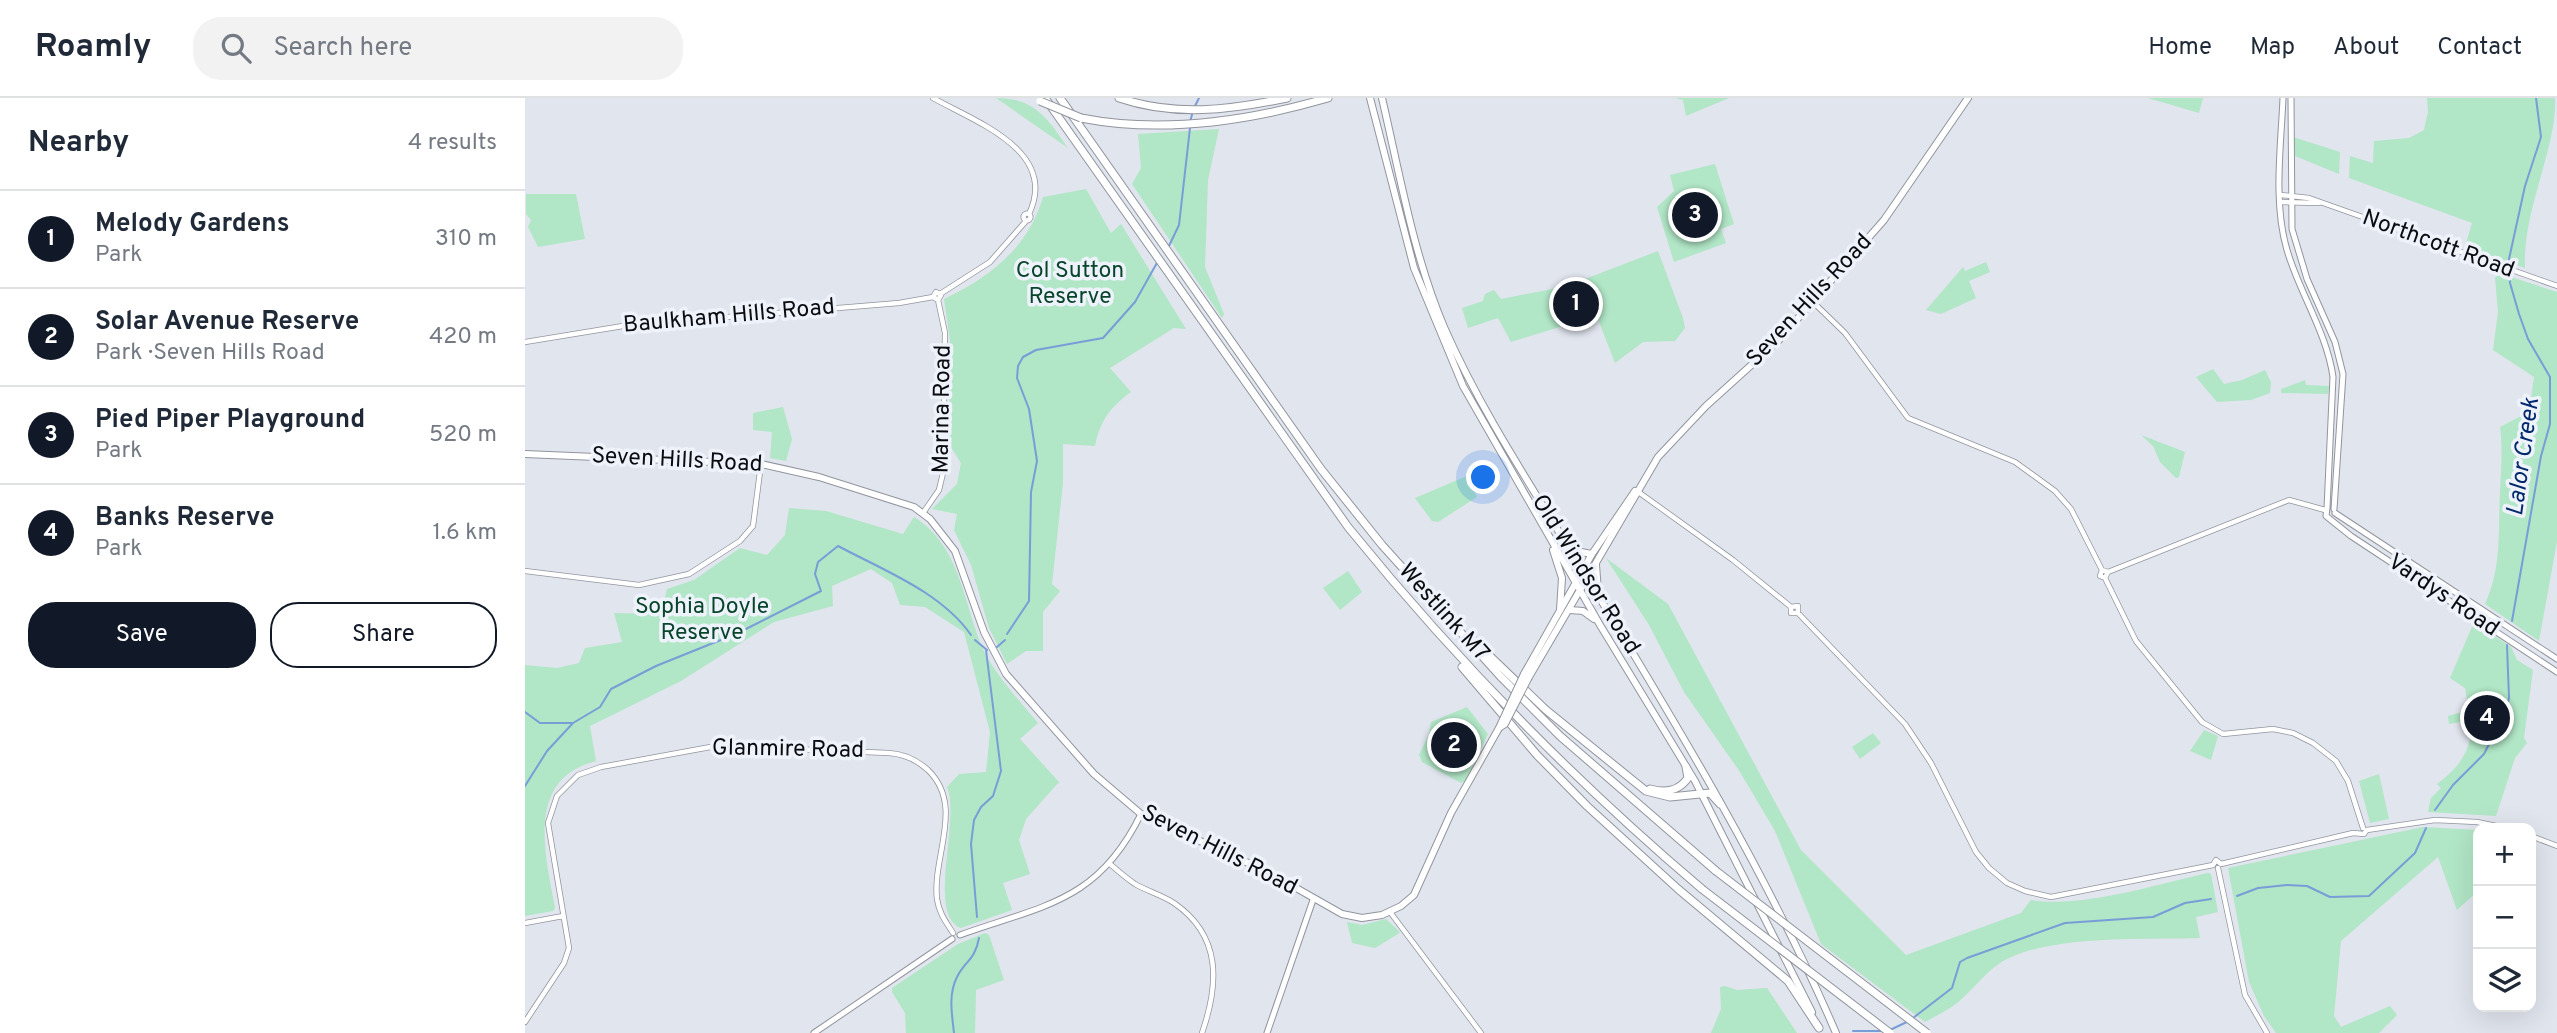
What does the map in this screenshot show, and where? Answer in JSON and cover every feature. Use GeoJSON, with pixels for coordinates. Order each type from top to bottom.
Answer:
{"type":"FeatureCollection","features":[{"type":"Feature","properties":{"kind":"highway","name":"Westlink M7"},"geometry":{"type":"LineString","coordinates":[[1060,98],[1321,469],[1382,545],[1443,614],[1560,736],[1716,871],[1927,1033]]}},
{"type":"Feature","properties":{"kind":"highway"},"geometry":{"type":"LineString","coordinates":[[1119,98],[1171,110],[1215,110],[1287,98]]}},
{"type":"Feature","properties":{"kind":"highway"},"geometry":{"type":"LineString","coordinates":[[1040,99],[1081,118],[1118,124],[1168,124],[1270,113],[1328,98]]}},
{"type":"Feature","properties":{"kind":"highway","name":"Westlink M7"},"geometry":{"type":"LineString","coordinates":[[1040,99],[1370,554],[1516,718],[1639,836],[1702,889],[1889,1033]]}},
{"type":"Feature","properties":{"kind":"highway"},"geometry":{"type":"LineString","coordinates":[[1394,582],[1412,609],[1548,766],[1634,850],[1776,969],[1797,992],[1820,1030]]}},
{"type":"Feature","properties":{"kind":"highway"},"geometry":{"type":"LineString","coordinates":[[1443,614],[1613,767],[1657,796],[1710,793],[1720,804]]}},
{"type":"Feature","properties":{"kind":"highway"},"geometry":{"type":"LineString","coordinates":[[1613,767],[1644,787],[1663,791],[1681,786],[1688,778],[1686,767]]}},
{"type":"Feature","properties":{"kind":"main road","name":"Old Windsor Road"},"geometry":{"type":"LineString","coordinates":[[1370,98],[1402,230],[1425,299],[1463,386],[1600,625],[1701,793],[1820,1030]]}},
{"type":"Feature","properties":{"kind":"main road","name":"Old Windsor Road"},"geometry":{"type":"LineString","coordinates":[[1382,98],[1412,227],[1439,312],[1464,370],[1494,428],[1583,570],[1720,804],[1836,1033]]}},
{"type":"Feature","properties":{"kind":"main road","name":"Seven Hills Road"},"geometry":{"type":"LineString","coordinates":[[525,454],[761,464],[819,477],[923,513],[949,541],[961,563],[984,632],[1002,668],[1094,774],[1141,814],[1268,872],[1333,911],[1355,917],[1390,912],[1405,903],[1417,890],[1442,831],[1528,675],[1570,610],[1636,490],[1674,438],[1778,341],[1884,220],[1968,98]]}},
{"type":"Feature","properties":{"kind":"main road"},"geometry":{"type":"LineString","coordinates":[[2283,98],[2281,199],[2286,249],[2331,365],[2331,511]]}},
{"type":"Feature","properties":{"kind":"main road"},"geometry":{"type":"LineString","coordinates":[[2291,98],[2289,199],[2297,251],[2343,368],[2344,393],[2331,511]]}},
{"type":"Feature","properties":{"kind":"main road"},"geometry":{"type":"LineString","coordinates":[[1402,230],[1412,227]]}},
{"type":"Feature","properties":{"kind":"main road","name":"Seven Hills Road"},"geometry":{"type":"LineString","coordinates":[[1528,675],[1532,658],[1592,554],[1629,496],[1636,490]]}},
{"type":"Feature","properties":{"kind":"main road","name":"Seven Hills Road"},"geometry":{"type":"LineString","coordinates":[[906,505],[935,526]]}},
{"type":"Feature","properties":{"kind":"main road","name":"Vardys Road"},"geometry":{"type":"LineString","coordinates":[[2331,511],[2557,659]]}},
{"type":"Feature","properties":{"kind":"main road","name":"Vardys Road"},"geometry":{"type":"LineString","coordinates":[[2331,511],[2351,536],[2557,672]]}},
{"type":"Feature","properties":{"kind":"main road"},"geometry":{"type":"LineString","coordinates":[[1548,535],[1563,580],[1560,610]]}},
{"type":"Feature","properties":{"kind":"main road"},"geometry":{"type":"LineString","coordinates":[[1563,540],[1574,549],[1592,554]]}},
{"type":"Feature","properties":{"kind":"main road"},"geometry":{"type":"LineString","coordinates":[[1596,565],[1597,589],[1602,602]]}},
{"type":"Feature","properties":{"kind":"main road"},"geometry":{"type":"LineString","coordinates":[[1570,610],[1587,612],[1600,625]]}},
{"type":"Feature","properties":{"kind":"main road"},"geometry":{"type":"LineString","coordinates":[[2485,611],[2507,629],[2505,634],[2500,634]]}},
{"type":"Feature","properties":{"kind":"main road"},"geometry":{"type":"LineString","coordinates":[[1532,658],[1542,654]]}},
{"type":"Feature","properties":{"kind":"main road"},"geometry":{"type":"LineString","coordinates":[[814,1033],[955,935],[1059,901],[1086,886],[1110,864],[1130,837],[1141,814]]}},
{"type":"Feature","properties":{"kind":"main road"},"geometry":{"type":"LineString","coordinates":[[1267,1033],[1313,900]]}},
{"type":"Feature","properties":{"kind":"street","name":"Baulkham Hills Road"},"geometry":{"type":"LineString","coordinates":[[525,342],[610,327],[935,299],[936,292],[940,294],[990,262],[1026,221],[1024,216],[1030,214],[1035,200],[1036,183],[1032,167],[1022,152],[933,98]]}},
{"type":"Feature","properties":{"kind":"street","name":"Northcott Road"},"geometry":{"type":"LineString","coordinates":[[2281,199],[2320,203],[2557,286]]}},
{"type":"Feature","properties":{"kind":"street","name":"Marina Road"},"geometry":{"type":"LineString","coordinates":[[923,513],[939,490],[943,473],[945,333],[943,313],[935,299]]}},
{"type":"Feature","properties":{"kind":"street"},"geometry":{"type":"LineString","coordinates":[[1813,302],[1850,339],[1908,418],[2015,463],[2056,491],[2071,509],[2136,640],[2202,722],[2223,734],[2273,729],[2293,733],[2313,743],[2336,761],[2348,781],[2364,830]]}},
{"type":"Feature","properties":{"kind":"street"},"geometry":{"type":"LineString","coordinates":[[525,571],[639,585],[661,583],[689,574],[740,541],[753,526],[761,464]]}},
{"type":"Feature","properties":{"kind":"street"},"geometry":{"type":"LineString","coordinates":[[1636,490],[1733,560],[1791,607],[1798,607],[1798,613],[1856,670],[1910,731],[1931,763],[1976,852],[1989,868],[2007,883],[2025,891],[2051,897],[2217,866],[2364,830],[2447,820],[2473,824]]}},
{"type":"Feature","properties":{"kind":"street"},"geometry":{"type":"LineString","coordinates":[[2105,573],[2277,503],[2294,499],[2331,511]]}},
{"type":"Feature","properties":{"kind":"street","name":"Glanmire Road"},"geometry":{"type":"LineString","coordinates":[[525,1022],[568,956],[548,823],[553,803],[566,784],[582,773],[601,767],[734,745],[894,754],[924,766],[939,783],[945,802],[946,818],[936,889],[939,910],[955,935]]}},
{"type":"Feature","properties":{"kind":"street"},"geometry":{"type":"LineString","coordinates":[[2536,838],[2557,846]]}},
{"type":"Feature","properties":{"kind":"street"},"geometry":{"type":"LineString","coordinates":[[1110,864],[1133,883],[1183,911],[1208,944],[1214,965],[1215,988],[1202,1033]]}},
{"type":"Feature","properties":{"kind":"street"},"geometry":{"type":"LineString","coordinates":[[2217,866],[2245,995],[2267,1033]]}},
{"type":"Feature","properties":{"kind":"street"},"geometry":{"type":"LineString","coordinates":[[1390,912],[1481,1033]]}},
{"type":"Feature","properties":{"kind":"street"},"geometry":{"type":"LineString","coordinates":[[525,923],[563,916]]}},
{"type":"Feature","properties":{"kind":"green space"},"geometry":{"type":"Polygon","coordinates":[[[996,98],[1031,106],[1047,119],[1068,148],[996,98]]]}},
{"type":"Feature","properties":{"kind":"green space"},"geometry":{"type":"Polygon","coordinates":[[[1675,98],[1729,98],[1686,116],[1683,100],[1675,98]]]}},
{"type":"Feature","properties":{"kind":"green space"},"geometry":{"type":"Polygon","coordinates":[[[2148,98],[2203,98],[2199,113],[2148,98]]]}},
{"type":"Feature","properties":{"kind":"green space"},"geometry":{"type":"Polygon","coordinates":[[[2427,98],[2555,98],[2551,138],[2529,225],[2525,268],[2465,247],[2472,223],[2349,178],[2350,156],[2373,163],[2374,141],[2409,138],[2424,130],[2428,112],[2427,98]]]}},
{"type":"Feature","properties":{"kind":"green space"},"geometry":{"type":"Polygon","coordinates":[[[1219,129],[1208,180],[1205,267],[1224,314],[1222,318],[1132,184],[1141,168],[1138,134],[1219,129]]]}},
{"type":"Feature","properties":{"kind":"green space"},"geometry":{"type":"Polygon","coordinates":[[[2293,137],[2340,152],[2339,174],[2295,156],[2293,137]]]}},
{"type":"Feature","properties":{"kind":"green space"},"geometry":{"type":"Polygon","coordinates":[[[1715,164],[1734,224],[1721,229],[1726,243],[1674,262],[1657,207],[1674,191],[1670,175],[1715,164]]]}},
{"type":"Feature","properties":{"kind":"green space","name":"Col Sutton Reserve"},"geometry":{"type":"Polygon","coordinates":[[[1086,189],[1111,233],[1121,224],[1186,329],[1174,328],[1110,368],[1131,392],[1107,415],[1095,446],[1063,444],[1063,483],[1052,584],[1060,591],[1043,612],[1043,651],[1026,651],[1007,664],[989,628],[971,565],[954,530],[957,514],[932,509],[957,484],[961,463],[949,444],[950,340],[944,299],[961,291],[1005,259],[1028,231],[1043,197],[1086,189]]]}},
{"type":"Feature","properties":{"kind":"green space"},"geometry":{"type":"Polygon","coordinates":[[[526,194],[576,194],[585,239],[538,247],[528,227],[531,220],[526,214],[526,194]]]}},
{"type":"Feature","properties":{"kind":"green space"},"geometry":{"type":"Polygon","coordinates":[[[1658,251],[1685,328],[1675,341],[1643,342],[1615,363],[1594,309],[1586,307],[1575,314],[1569,324],[1511,342],[1498,318],[1468,328],[1462,308],[1483,301],[1485,294],[1494,290],[1501,299],[1567,286],[1658,251]]]}},
{"type":"Feature","properties":{"kind":"green space"},"geometry":{"type":"Polygon","coordinates":[[[1986,262],[1990,272],[1969,281],[1976,298],[1941,314],[1926,310],[1963,267],[1965,271],[1986,262]]]}},
{"type":"Feature","properties":{"kind":"green space"},"geometry":{"type":"Polygon","coordinates":[[[2499,273],[2557,292],[2557,541],[2539,641],[2485,604],[2494,577],[2498,549],[2502,460],[2500,427],[2529,412],[2534,377],[2493,350],[2498,312],[2495,278],[2499,273]]]}},
{"type":"Feature","properties":{"kind":"green space"},"geometry":{"type":"Polygon","coordinates":[[[2213,369],[2224,384],[2265,370],[2271,382],[2270,393],[2251,400],[2217,402],[2196,377],[2213,369]]]}},
{"type":"Feature","properties":{"kind":"green space"},"geometry":{"type":"Polygon","coordinates":[[[2305,380],[2306,385],[2329,386],[2328,394],[2281,393],[2281,389],[2305,380]]]}},
{"type":"Feature","properties":{"kind":"green space"},"geometry":{"type":"Polygon","coordinates":[[[783,407],[792,439],[786,461],[770,458],[772,432],[753,430],[753,413],[783,407]]]}},
{"type":"Feature","properties":{"kind":"green space"},"geometry":{"type":"Polygon","coordinates":[[[2141,435],[2185,452],[2179,477],[2176,478],[2160,462],[2153,446],[2141,435]]]}},
{"type":"Feature","properties":{"kind":"green space"},"geometry":{"type":"Polygon","coordinates":[[[1467,476],[1477,497],[1438,522],[1432,521],[1415,498],[1467,476]]]}},
{"type":"Feature","properties":{"kind":"green space","name":"Sophia Doyle Reserve"},"geometry":{"type":"Polygon","coordinates":[[[789,508],[826,511],[903,534],[914,517],[930,529],[951,559],[988,659],[1038,723],[1020,739],[1059,782],[1026,819],[1019,840],[1030,874],[1003,883],[1012,910],[961,928],[951,920],[946,905],[950,821],[947,787],[959,774],[986,772],[990,732],[964,632],[925,607],[900,605],[892,583],[871,569],[832,586],[833,606],[774,622],[681,681],[590,726],[596,761],[573,770],[558,784],[549,801],[545,821],[547,864],[555,908],[553,911],[525,916],[525,665],[557,668],[579,663],[585,648],[622,642],[614,613],[661,614],[667,589],[694,580],[740,548],[767,555],[785,535],[789,508]]]}},
{"type":"Feature","properties":{"kind":"green space"},"geometry":{"type":"Polygon","coordinates":[[[1606,558],[1668,604],[1801,850],[1906,955],[2021,913],[2031,900],[2052,902],[2096,898],[2208,873],[2211,874],[2218,912],[2196,917],[2200,938],[2097,940],[2043,947],[2020,954],[2000,963],[1959,1001],[1925,1022],[1821,944],[1775,831],[1740,772],[1684,692],[1649,625],[1606,558]]]}},
{"type":"Feature","properties":{"kind":"green space"},"geometry":{"type":"Polygon","coordinates":[[[1348,571],[1362,592],[1340,610],[1323,588],[1348,571]]]}},
{"type":"Feature","properties":{"kind":"green space"},"geometry":{"type":"Polygon","coordinates":[[[2474,622],[2511,647],[2517,660],[2533,670],[2524,738],[2527,743],[2515,758],[2496,816],[2428,812],[2431,798],[2441,788],[2437,784],[2458,764],[2470,740],[2472,720],[2449,724],[2448,716],[2469,710],[2465,688],[2450,678],[2474,622]]]}},
{"type":"Feature","properties":{"kind":"green space"},"geometry":{"type":"Polygon","coordinates":[[[1467,707],[1488,734],[1466,780],[1461,783],[1422,762],[1419,755],[1429,734],[1431,722],[1467,707]]]}},
{"type":"Feature","properties":{"kind":"green space"},"geometry":{"type":"Polygon","coordinates":[[[2204,730],[2218,736],[2211,760],[2190,751],[2204,730]]]}},
{"type":"Feature","properties":{"kind":"green space"},"geometry":{"type":"Polygon","coordinates":[[[1873,733],[1881,743],[1860,759],[1852,747],[1873,733]]]}},
{"type":"Feature","properties":{"kind":"green space"},"geometry":{"type":"Polygon","coordinates":[[[2379,774],[2389,819],[2370,823],[2359,781],[2379,774]]]}},
{"type":"Feature","properties":{"kind":"green space"},"geometry":{"type":"Polygon","coordinates":[[[2423,827],[2473,830],[2473,896],[2457,910],[2438,857],[2341,941],[2334,1016],[2341,1027],[2390,1006],[2397,1015],[2379,1033],[2276,1033],[2264,1016],[2249,982],[2228,868],[2423,827]]]}},
{"type":"Feature","properties":{"kind":"green space"},"geometry":{"type":"Polygon","coordinates":[[[1386,919],[1400,932],[1398,934],[1375,948],[1352,943],[1347,922],[1362,925],[1386,919]]]}},
{"type":"Feature","properties":{"kind":"green space"},"geometry":{"type":"Polygon","coordinates":[[[985,933],[989,935],[1004,980],[976,990],[975,1033],[906,1033],[905,1013],[892,988],[958,944],[985,933]]]}},
{"type":"Feature","properties":{"kind":"green space"},"geometry":{"type":"Polygon","coordinates":[[[1720,987],[1737,990],[1767,988],[1797,1033],[1711,1033],[1721,1009],[1720,987]]]}},
{"type":"Feature","properties":{"kind":"waterway"},"geometry":{"type":"LineString","coordinates":[[1195,106],[1199,98]]}},
{"type":"Feature","properties":{"kind":"waterway","name":"Lalor Creek"},"geometry":{"type":"LineString","coordinates":[[2512,621],[2541,456],[2550,424],[2550,377],[2528,339],[2510,283],[2509,259],[2525,186],[2541,137],[2536,98]]}},
{"type":"Feature","properties":{"kind":"waterway"},"geometry":{"type":"LineString","coordinates":[[1190,122],[1193,111]]}},
{"type":"Feature","properties":{"kind":"waterway"},"geometry":{"type":"LineString","coordinates":[[1168,248],[1179,225],[1190,128]]}},
{"type":"Feature","properties":{"kind":"waterway"},"geometry":{"type":"LineString","coordinates":[[1007,634],[1029,601],[1031,492],[1037,461],[1029,409],[1017,378],[1018,366],[1023,357],[1036,350],[1103,338],[1135,302],[1158,261]]}},
{"type":"Feature","properties":{"kind":"waterway"},"geometry":{"type":"LineString","coordinates":[[525,786],[547,751],[573,723],[600,707],[611,689],[656,666],[738,633],[821,591],[815,574],[818,562],[838,546],[928,594],[959,620],[971,635]]}},
{"type":"Feature","properties":{"kind":"waterway"},"geometry":{"type":"LineString","coordinates":[[975,640],[987,650]]}},
{"type":"Feature","properties":{"kind":"waterway"},"geometry":{"type":"LineString","coordinates":[[997,647],[1005,640]]}},
{"type":"Feature","properties":{"kind":"waterway","name":"Lalor Creek"},"geometry":{"type":"LineString","coordinates":[[2435,810],[2453,785],[2484,754],[2506,710],[2509,698],[2507,645]]}},
{"type":"Feature","properties":{"kind":"waterway"},"geometry":{"type":"LineString","coordinates":[[977,917],[971,844],[974,820],[981,807],[993,796],[1001,771],[986,650]]}},
{"type":"Feature","properties":{"kind":"waterway"},"geometry":{"type":"LineString","coordinates":[[525,712],[540,723],[572,723]]}},
{"type":"Feature","properties":{"kind":"waterway"},"geometry":{"type":"LineString","coordinates":[[2237,896],[2258,888],[2287,885],[2307,886],[2330,897],[2369,896],[2415,853],[2426,828]]}},
{"type":"Feature","properties":{"kind":"waterway"},"geometry":{"type":"LineString","coordinates":[[1913,1018],[1952,988],[1960,962],[1967,958],[2065,923],[2153,917],[2185,903],[2211,899]]}},
{"type":"Feature","properties":{"kind":"waterway"},"geometry":{"type":"LineString","coordinates":[[954,1033],[952,991],[960,972],[975,951],[979,938]]}},
{"type":"Feature","properties":{"kind":"waterway"},"geometry":{"type":"LineString","coordinates":[[1892,1029],[1909,1021]]}},
{"type":"Feature","properties":{"kind":"waterway"},"geometry":{"type":"LineString","coordinates":[[1853,1031],[1883,1031]]}},
{"type":"Feature","properties":{"kind":"place","name":"Pied Piper Playground"},"geometry":{"type":"Point","coordinates":[1695,215]}},
{"type":"Feature","properties":{"kind":"place","name":"Melody Gardens"},"geometry":{"type":"Point","coordinates":[1576,304]}},
{"type":"Feature","properties":{"kind":"place","name":"Banks Reserve"},"geometry":{"type":"Point","coordinates":[2487,718]}},
{"type":"Feature","properties":{"kind":"place","name":"Solar Avenue Reserve"},"geometry":{"type":"Point","coordinates":[1454,745]}}]}
